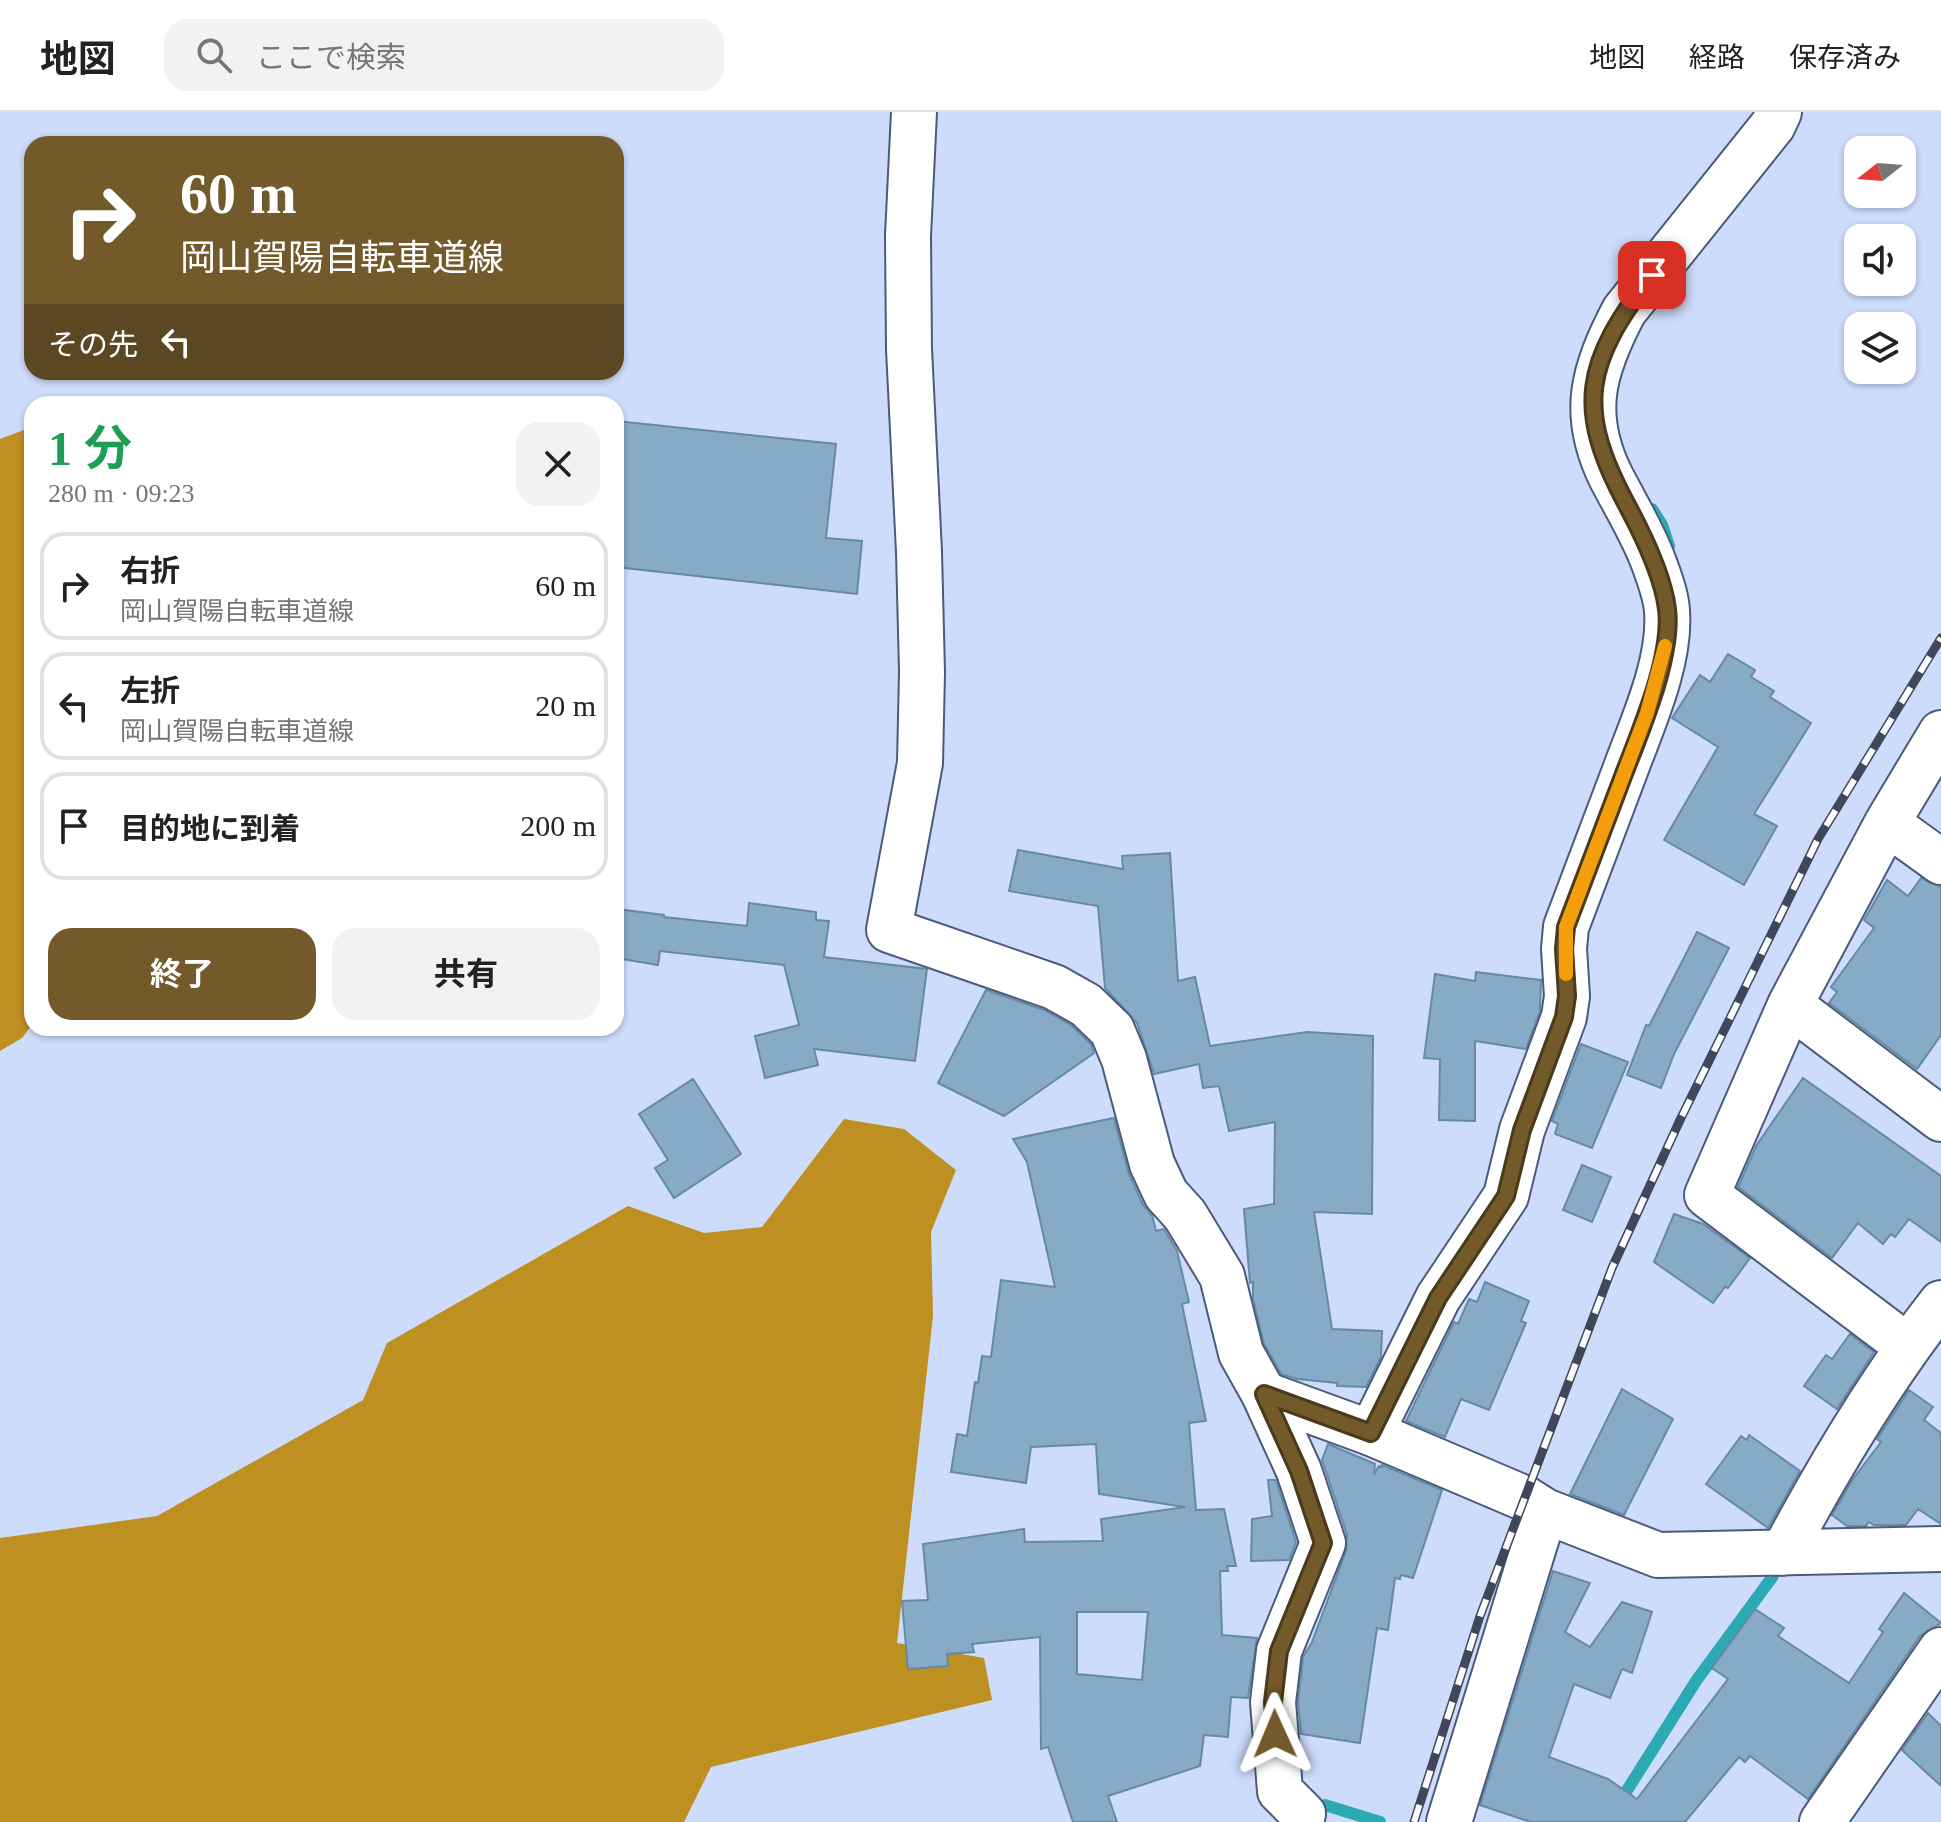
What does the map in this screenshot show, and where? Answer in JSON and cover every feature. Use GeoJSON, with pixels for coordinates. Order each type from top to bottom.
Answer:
{"type":"FeatureCollection","features":[{"type":"Feature","properties":{"kind":"street"},"geometry":{"type":"LineString","coordinates":[[914,112],[908,236],[908,335],[919,552],[921,733],[920,763],[889,930],[1054,987],[1086,1005],[1112,1030],[1124,1059],[1152,1164],[1166,1194],[1185,1215],[1222,1276],[1241,1353],[1264,1394],[1299,1471],[1323,1543],[1279,1651],[1273,1702],[1280,1791],[1303,1814],[1301,1822]]}},
{"type":"Feature","properties":{"kind":"street"},"geometry":{"type":"LineString","coordinates":[[1371,1433],[1438,1298],[1506,1196],[1522,1130],[1564,1017],[1567,996],[1566,927],[1647,713],[1664,651],[1667,610],[1655,568],[1643,535],[1604,462],[1594,429],[1595,377],[1624,311],[1773,125],[1779,112]]}},
{"type":"Feature","properties":{"kind":"street"},"geometry":{"type":"LineString","coordinates":[[1907,1346],[1707,1195],[1790,1005],[1887,823],[1941,733]]}},
{"type":"Feature","properties":{"kind":"street"},"geometry":{"type":"LineString","coordinates":[[1887,823],[1941,862]]}},
{"type":"Feature","properties":{"kind":"street"},"geometry":{"type":"LineString","coordinates":[[1790,1005],[1941,1119]]}},
{"type":"Feature","properties":{"kind":"street"},"geometry":{"type":"LineString","coordinates":[[1783,1553],[1834,1459],[1907,1346],[1941,1303]]}},
{"type":"Feature","properties":{"kind":"street"},"geometry":{"type":"LineString","coordinates":[[1264,1394],[1371,1433],[1526,1499],[1545,1511],[1658,1555],[1941,1549]]}},
{"type":"Feature","properties":{"kind":"street"},"geometry":{"type":"LineString","coordinates":[[1449,1822],[1545,1511]]}},
{"type":"Feature","properties":{"kind":"street"},"geometry":{"type":"LineString","coordinates":[[1822,1822],[1941,1650]]}},
{"type":"Feature","properties":{"kind":"shaded area"},"geometry":{"type":"Polygon","coordinates":[[[24,430],[24,1035],[0,1051],[0,439],[24,430]]]}},
{"type":"Feature","properties":{"kind":"shaded area"},"geometry":{"type":"Polygon","coordinates":[[[844,1119],[904,1129],[956,1170],[931,1232],[933,1316],[897,1643],[984,1658],[992,1700],[711,1767],[684,1822],[0,1822],[0,1538],[157,1516],[363,1400],[387,1343],[628,1206],[704,1233],[762,1227],[844,1119]]]}},
{"type":"Feature","properties":{"kind":"building"},"geometry":{"type":"Polygon","coordinates":[[[624,422],[836,444],[826,538],[862,541],[857,594],[624,568],[624,422]]]}},
{"type":"Feature","properties":{"kind":"building"},"geometry":{"type":"Polygon","coordinates":[[[1728,654],[1755,670],[1751,677],[1774,691],[1770,697],[1811,723],[1754,814],[1777,826],[1744,885],[1664,840],[1718,747],[1672,718],[1700,675],[1710,682],[1728,654]]]}},
{"type":"Feature","properties":{"kind":"building"},"geometry":{"type":"Polygon","coordinates":[[[1018,850],[1123,869],[1122,856],[1170,853],[1178,981],[1195,977],[1210,1046],[1307,1032],[1373,1036],[1372,1214],[1314,1212],[1332,1329],[1382,1331],[1381,1357],[1366,1387],[1337,1386],[1337,1383],[1281,1374],[1264,1344],[1253,1299],[1253,1282],[1250,1283],[1244,1209],[1274,1204],[1275,1122],[1229,1131],[1219,1086],[1203,1088],[1199,1064],[1154,1074],[1137,1023],[1105,988],[1098,906],[1009,891],[1018,850]]]}},
{"type":"Feature","properties":{"kind":"building"},"geometry":{"type":"Polygon","coordinates":[[[1921,878],[1941,887],[1941,1035],[1917,1069],[1829,1003],[1837,992],[1831,987],[1874,928],[1864,920],[1887,880],[1908,896],[1921,878]]]}},
{"type":"Feature","properties":{"kind":"building"},"geometry":{"type":"Polygon","coordinates":[[[749,903],[816,912],[816,920],[829,921],[824,957],[927,969],[915,1061],[814,1049],[818,1065],[765,1078],[755,1036],[799,1025],[784,965],[660,951],[658,965],[624,959],[624,910],[747,926],[749,903]]]}},
{"type":"Feature","properties":{"kind":"building"},"geometry":{"type":"Polygon","coordinates":[[[1697,932],[1729,948],[1674,1054],[1661,1088],[1627,1075],[1646,1025],[1649,1026],[1697,932]]]}},
{"type":"Feature","properties":{"kind":"building"},"geometry":{"type":"Polygon","coordinates":[[[1476,972],[1541,980],[1540,1011],[1526,1049],[1475,1041],[1475,1121],[1439,1120],[1440,1059],[1424,1058],[1435,974],[1475,981],[1476,972]]]}},
{"type":"Feature","properties":{"kind":"building"},"geometry":{"type":"Polygon","coordinates":[[[986,990],[1044,1010],[1071,1025],[1091,1044],[1094,1053],[1004,1116],[938,1083],[986,990]]]}},
{"type":"Feature","properties":{"kind":"building"},"geometry":{"type":"Polygon","coordinates":[[[1581,1044],[1628,1062],[1592,1148],[1555,1134],[1558,1124],[1552,1121],[1581,1044]]]}},
{"type":"Feature","properties":{"kind":"building"},"geometry":{"type":"Polygon","coordinates":[[[1803,1078],[1941,1176],[1941,1242],[1909,1219],[1895,1237],[1891,1234],[1883,1244],[1858,1223],[1832,1258],[1738,1187],[1756,1146],[1803,1078]]]}},
{"type":"Feature","properties":{"kind":"building"},"geometry":{"type":"Polygon","coordinates":[[[693,1079],[741,1154],[674,1198],[655,1168],[668,1160],[639,1114],[693,1079]]]}},
{"type":"Feature","properties":{"kind":"building"},"geometry":{"type":"Polygon","coordinates":[[[1114,1118],[1129,1174],[1143,1205],[1152,1215],[1156,1231],[1164,1229],[1177,1251],[1189,1302],[1182,1304],[1206,1421],[1189,1423],[1196,1510],[1224,1509],[1236,1566],[1227,1566],[1228,1571],[1220,1571],[1222,1635],[1257,1638],[1248,1698],[1231,1697],[1228,1737],[1204,1735],[1200,1766],[1108,1796],[1117,1822],[1073,1822],[1048,1747],[1041,1749],[1040,1637],[972,1644],[974,1652],[947,1654],[948,1666],[908,1669],[902,1601],[928,1600],[923,1544],[1024,1529],[1025,1542],[1103,1541],[1101,1519],[1185,1507],[1099,1494],[1096,1444],[1031,1447],[1026,1483],[951,1472],[957,1434],[967,1436],[982,1356],[991,1357],[1001,1280],[1055,1287],[1027,1162],[1013,1139],[1114,1118]],[[1077,1612],[1077,1674],[1142,1680],[1148,1612],[1077,1612]]]}},
{"type":"Feature","properties":{"kind":"building"},"geometry":{"type":"Polygon","coordinates":[[[1582,1165],[1611,1177],[1592,1222],[1563,1210],[1582,1165]]]}},
{"type":"Feature","properties":{"kind":"building"},"geometry":{"type":"Polygon","coordinates":[[[1674,1214],[1703,1224],[1750,1258],[1713,1303],[1654,1262],[1674,1214]]]}},
{"type":"Feature","properties":{"kind":"building"},"geometry":{"type":"Polygon","coordinates":[[[1485,1282],[1529,1301],[1521,1321],[1526,1323],[1489,1410],[1461,1399],[1445,1437],[1406,1421],[1454,1322],[1458,1324],[1469,1299],[1477,1302],[1485,1282]]]}},
{"type":"Feature","properties":{"kind":"building"},"geometry":{"type":"Polygon","coordinates":[[[1850,1334],[1874,1352],[1837,1409],[1804,1386],[1826,1355],[1832,1359],[1850,1334]]]}},
{"type":"Feature","properties":{"kind":"building"},"geometry":{"type":"Polygon","coordinates":[[[1622,1389],[1673,1419],[1624,1515],[1570,1494],[1622,1389]]]}},
{"type":"Feature","properties":{"kind":"building"},"geometry":{"type":"Polygon","coordinates":[[[1909,1390],[1933,1407],[1924,1420],[1941,1433],[1941,1524],[1918,1509],[1906,1525],[1874,1525],[1869,1522],[1866,1526],[1847,1526],[1832,1515],[1853,1479],[1881,1442],[1877,1439],[1909,1390]]]}},
{"type":"Feature","properties":{"kind":"building"},"geometry":{"type":"Polygon","coordinates":[[[1749,1435],[1800,1471],[1768,1528],[1706,1484],[1741,1436],[1747,1440],[1749,1435]]]}},
{"type":"Feature","properties":{"kind":"building"},"geometry":{"type":"Polygon","coordinates":[[[1328,1444],[1375,1464],[1374,1474],[1382,1465],[1442,1490],[1413,1578],[1401,1575],[1400,1579],[1395,1578],[1388,1630],[1377,1628],[1360,1743],[1301,1734],[1298,1702],[1303,1657],[1312,1642],[1346,1551],[1347,1535],[1322,1460],[1328,1444]]]}},
{"type":"Feature","properties":{"kind":"building"},"geometry":{"type":"Polygon","coordinates":[[[1268,1480],[1276,1480],[1296,1542],[1289,1560],[1251,1561],[1252,1519],[1272,1516],[1268,1480]]]}},
{"type":"Feature","properties":{"kind":"building"},"geometry":{"type":"Polygon","coordinates":[[[1553,1571],[1590,1583],[1565,1632],[1590,1647],[1622,1602],[1652,1612],[1632,1673],[1622,1669],[1610,1698],[1574,1684],[1549,1757],[1608,1779],[1637,1799],[1728,1679],[1712,1668],[1755,1609],[1784,1628],[1778,1636],[1849,1683],[1883,1632],[1879,1629],[1904,1593],[1941,1623],[1920,1636],[1808,1799],[1750,1756],[1745,1762],[1739,1757],[1685,1822],[1531,1822],[1480,1805],[1553,1571]]]}},
{"type":"Feature","properties":{"kind":"building"},"geometry":{"type":"Polygon","coordinates":[[[1928,1713],[1941,1726],[1941,1786],[1902,1750],[1928,1713]]]}},
{"type":"Feature","properties":{"kind":"waterway"},"geometry":{"type":"LineString","coordinates":[[1652,509],[1662,525],[1669,546]]}},
{"type":"Feature","properties":{"kind":"waterway"},"geometry":{"type":"LineString","coordinates":[[1607,1822],[1696,1681],[1773,1576]]}},
{"type":"Feature","properties":{"kind":"waterway"},"geometry":{"type":"LineString","coordinates":[[1325,1805],[1380,1822]]}},
{"type":"Feature","properties":{"kind":"railway"},"geometry":{"type":"LineString","coordinates":[[1414,1822],[1480,1616],[1612,1268],[1680,1120],[1818,839],[1941,638]]}},
{"type":"Feature","properties":{"kind":"slow traffic"},"geometry":{"type":"LineString","coordinates":[[1566,974],[1566,927],[1647,713],[1665,646]]}},
{"type":"Feature","properties":{"kind":"route"},"geometry":{"type":"LineString","coordinates":[[1275,1734],[1273,1702],[1279,1651],[1323,1543],[1299,1471],[1264,1394],[1371,1433],[1438,1298],[1506,1196],[1522,1130],[1564,1017],[1567,996],[1566,927],[1647,713],[1664,651],[1667,610],[1655,568],[1643,535],[1604,462],[1592,413],[1595,377],[1608,342],[1624,311],[1652,275]]}}]}
